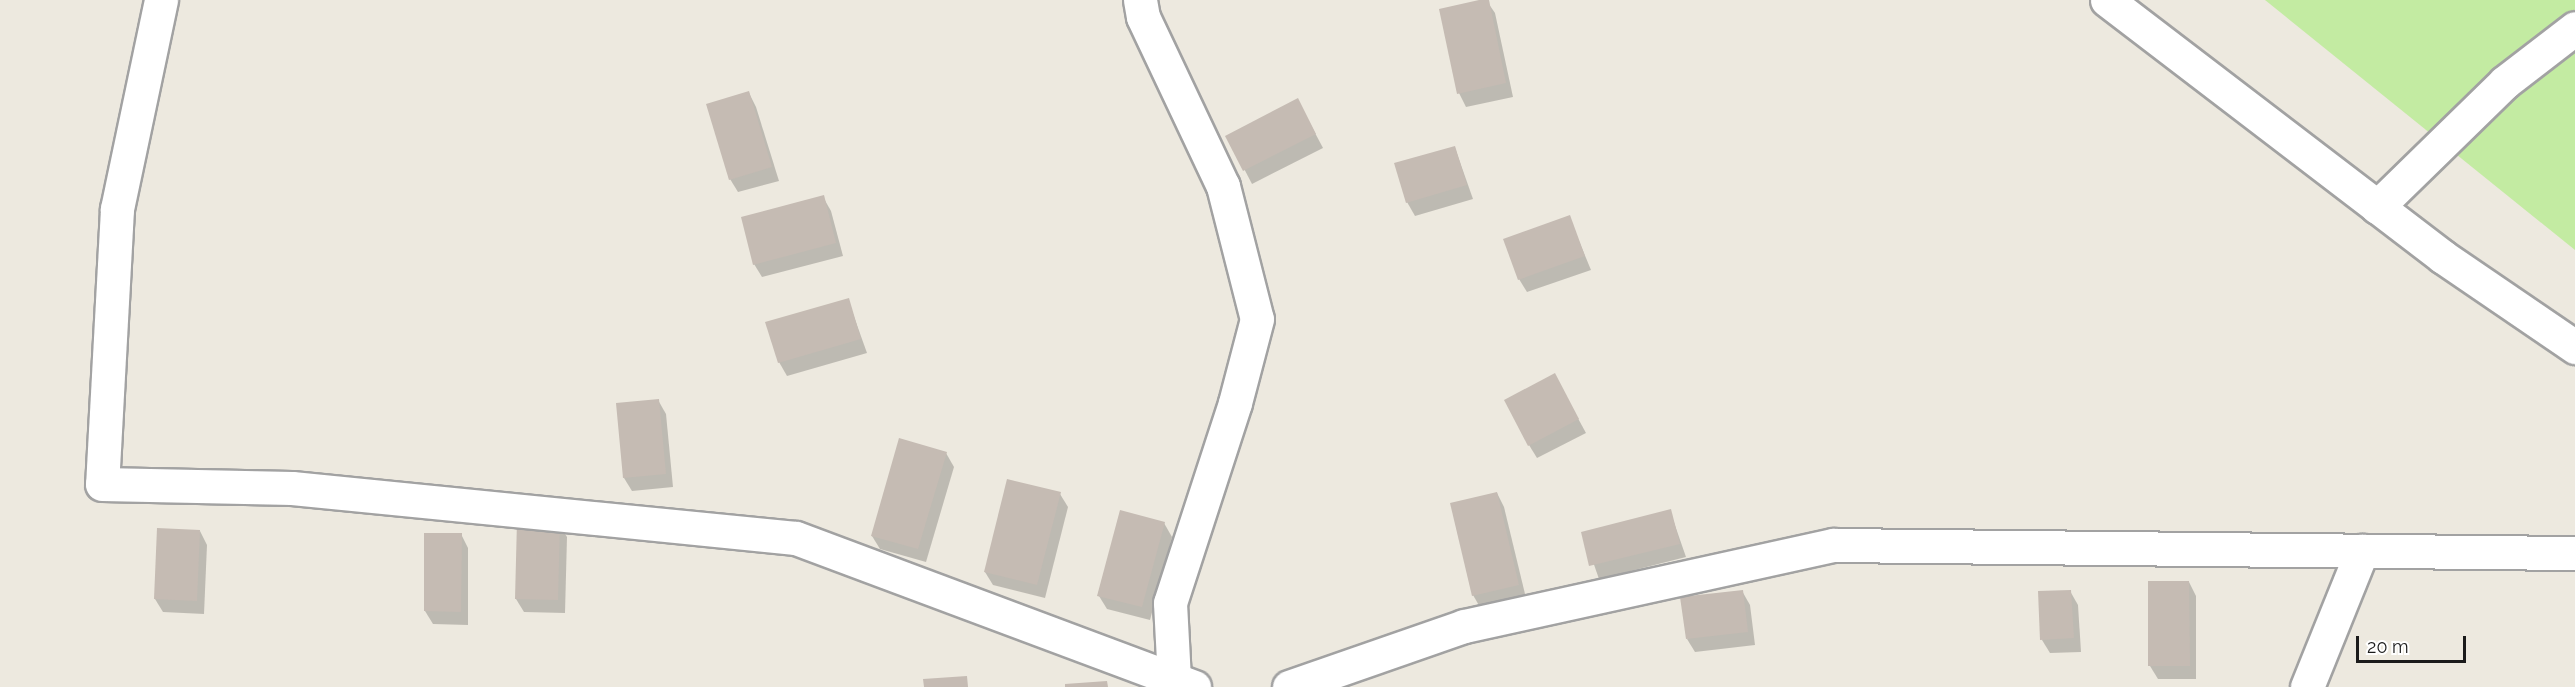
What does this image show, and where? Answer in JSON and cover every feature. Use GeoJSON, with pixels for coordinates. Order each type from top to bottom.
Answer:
{"type":"FeatureCollection","features":[{"type":"Feature","properties":{"kind":"street"},"geometry":{"type":"LineString","coordinates":[[161,0],[117,209],[102,484],[292,488],[562,512],[795,538],[1184,683]]}},
{"type":"Feature","properties":{"kind":"street"},"geometry":{"type":"LineString","coordinates":[[1140,0],[1143,17],[1223,186],[1257,319],[1235,403],[1170,603],[1184,683]]}},
{"type":"Feature","properties":{"kind":"street"},"geometry":{"type":"LineString","coordinates":[[2107,0],[2377,207],[2575,347]]}},
{"type":"Feature","properties":{"kind":"street"},"geometry":{"type":"LineString","coordinates":[[2377,207],[2505,82],[2575,28]]}},
{"type":"Feature","properties":{"kind":"street"},"geometry":{"type":"LineString","coordinates":[[1289,687],[1464,626],[1833,545],[2575,553]]}},
{"type":"Feature","properties":{"kind":"street"},"geometry":{"type":"LineString","coordinates":[[2307,687],[2362,551]]}},
{"type":"Feature","properties":{"kind":"green space"},"geometry":{"type":"Polygon","coordinates":[[[2265,0],[2575,0],[2575,250],[2265,0]]]}},
{"type":"Feature","properties":{"kind":"building"},"geometry":{"type":"Polygon","coordinates":[[[1489,0],[1506,83],[1457,94],[1439,9],[1489,0]]]}},
{"type":"Feature","properties":{"kind":"building"},"geometry":{"type":"Polygon","coordinates":[[[749,91],[772,167],[729,180],[706,104],[749,91]]]}},
{"type":"Feature","properties":{"kind":"building"},"geometry":{"type":"Polygon","coordinates":[[[1298,98],[1316,134],[1243,171],[1225,136],[1298,98]]]}},
{"type":"Feature","properties":{"kind":"building"},"geometry":{"type":"Polygon","coordinates":[[[1455,146],[1467,185],[1406,203],[1394,163],[1455,146]]]}},
{"type":"Feature","properties":{"kind":"building"},"geometry":{"type":"Polygon","coordinates":[[[824,195],[836,243],[753,265],[741,217],[824,195]]]}},
{"type":"Feature","properties":{"kind":"building"},"geometry":{"type":"Polygon","coordinates":[[[1570,215],[1585,256],[1518,280],[1503,239],[1570,215]]]}},
{"type":"Feature","properties":{"kind":"building"},"geometry":{"type":"Polygon","coordinates":[[[849,298],[861,339],[778,363],[765,322],[849,298]]]}},
{"type":"Feature","properties":{"kind":"building"},"geometry":{"type":"Polygon","coordinates":[[[1555,373],[1579,419],[1528,446],[1504,400],[1555,373]]]}},
{"type":"Feature","properties":{"kind":"building"},"geometry":{"type":"Polygon","coordinates":[[[659,399],[666,474],[623,478],[616,403],[659,399]]]}},
{"type":"Feature","properties":{"kind":"building"},"geometry":{"type":"Polygon","coordinates":[[[899,438],[947,452],[918,549],[871,536],[899,438]]]}},
{"type":"Feature","properties":{"kind":"building"},"geometry":{"type":"Polygon","coordinates":[[[1007,479],[1061,492],[1037,585],[984,572],[1007,479]]]}},
{"type":"Feature","properties":{"kind":"building"},"geometry":{"type":"Polygon","coordinates":[[[1497,492],[1519,585],[1472,596],[1450,503],[1497,492]]]}},
{"type":"Feature","properties":{"kind":"building"},"geometry":{"type":"Polygon","coordinates":[[[1671,509],[1680,544],[1589,566],[1581,532],[1671,509]]]}},
{"type":"Feature","properties":{"kind":"building"},"geometry":{"type":"Polygon","coordinates":[[[1120,510],[1165,522],[1142,607],[1097,596],[1120,510]]]}},
{"type":"Feature","properties":{"kind":"building"},"geometry":{"type":"Polygon","coordinates":[[[517,521],[560,522],[558,600],[515,599],[517,521]]]}},
{"type":"Feature","properties":{"kind":"building"},"geometry":{"type":"Polygon","coordinates":[[[157,528],[200,530],[197,601],[154,599],[157,528]]]}},
{"type":"Feature","properties":{"kind":"building"},"geometry":{"type":"Polygon","coordinates":[[[424,533],[462,533],[461,612],[424,611],[424,533]]]}},
{"type":"Feature","properties":{"kind":"building"},"geometry":{"type":"Polygon","coordinates":[[[2148,581],[2189,581],[2190,666],[2148,666],[2148,581]]]}},
{"type":"Feature","properties":{"kind":"building"},"geometry":{"type":"Polygon","coordinates":[[[1743,590],[1748,632],[1686,639],[1680,597],[1743,590]]]}},
{"type":"Feature","properties":{"kind":"building"},"geometry":{"type":"Polygon","coordinates":[[[2071,590],[2074,638],[2040,640],[2038,591],[2071,590]]]}},
{"type":"Feature","properties":{"kind":"building"},"geometry":{"type":"Polygon","coordinates":[[[967,676],[968,687],[924,687],[923,679],[967,676]]]}},
{"type":"Feature","properties":{"kind":"building"},"geometry":{"type":"Polygon","coordinates":[[[1107,681],[1108,687],[1065,687],[1065,684],[1107,681]]]}}]}
